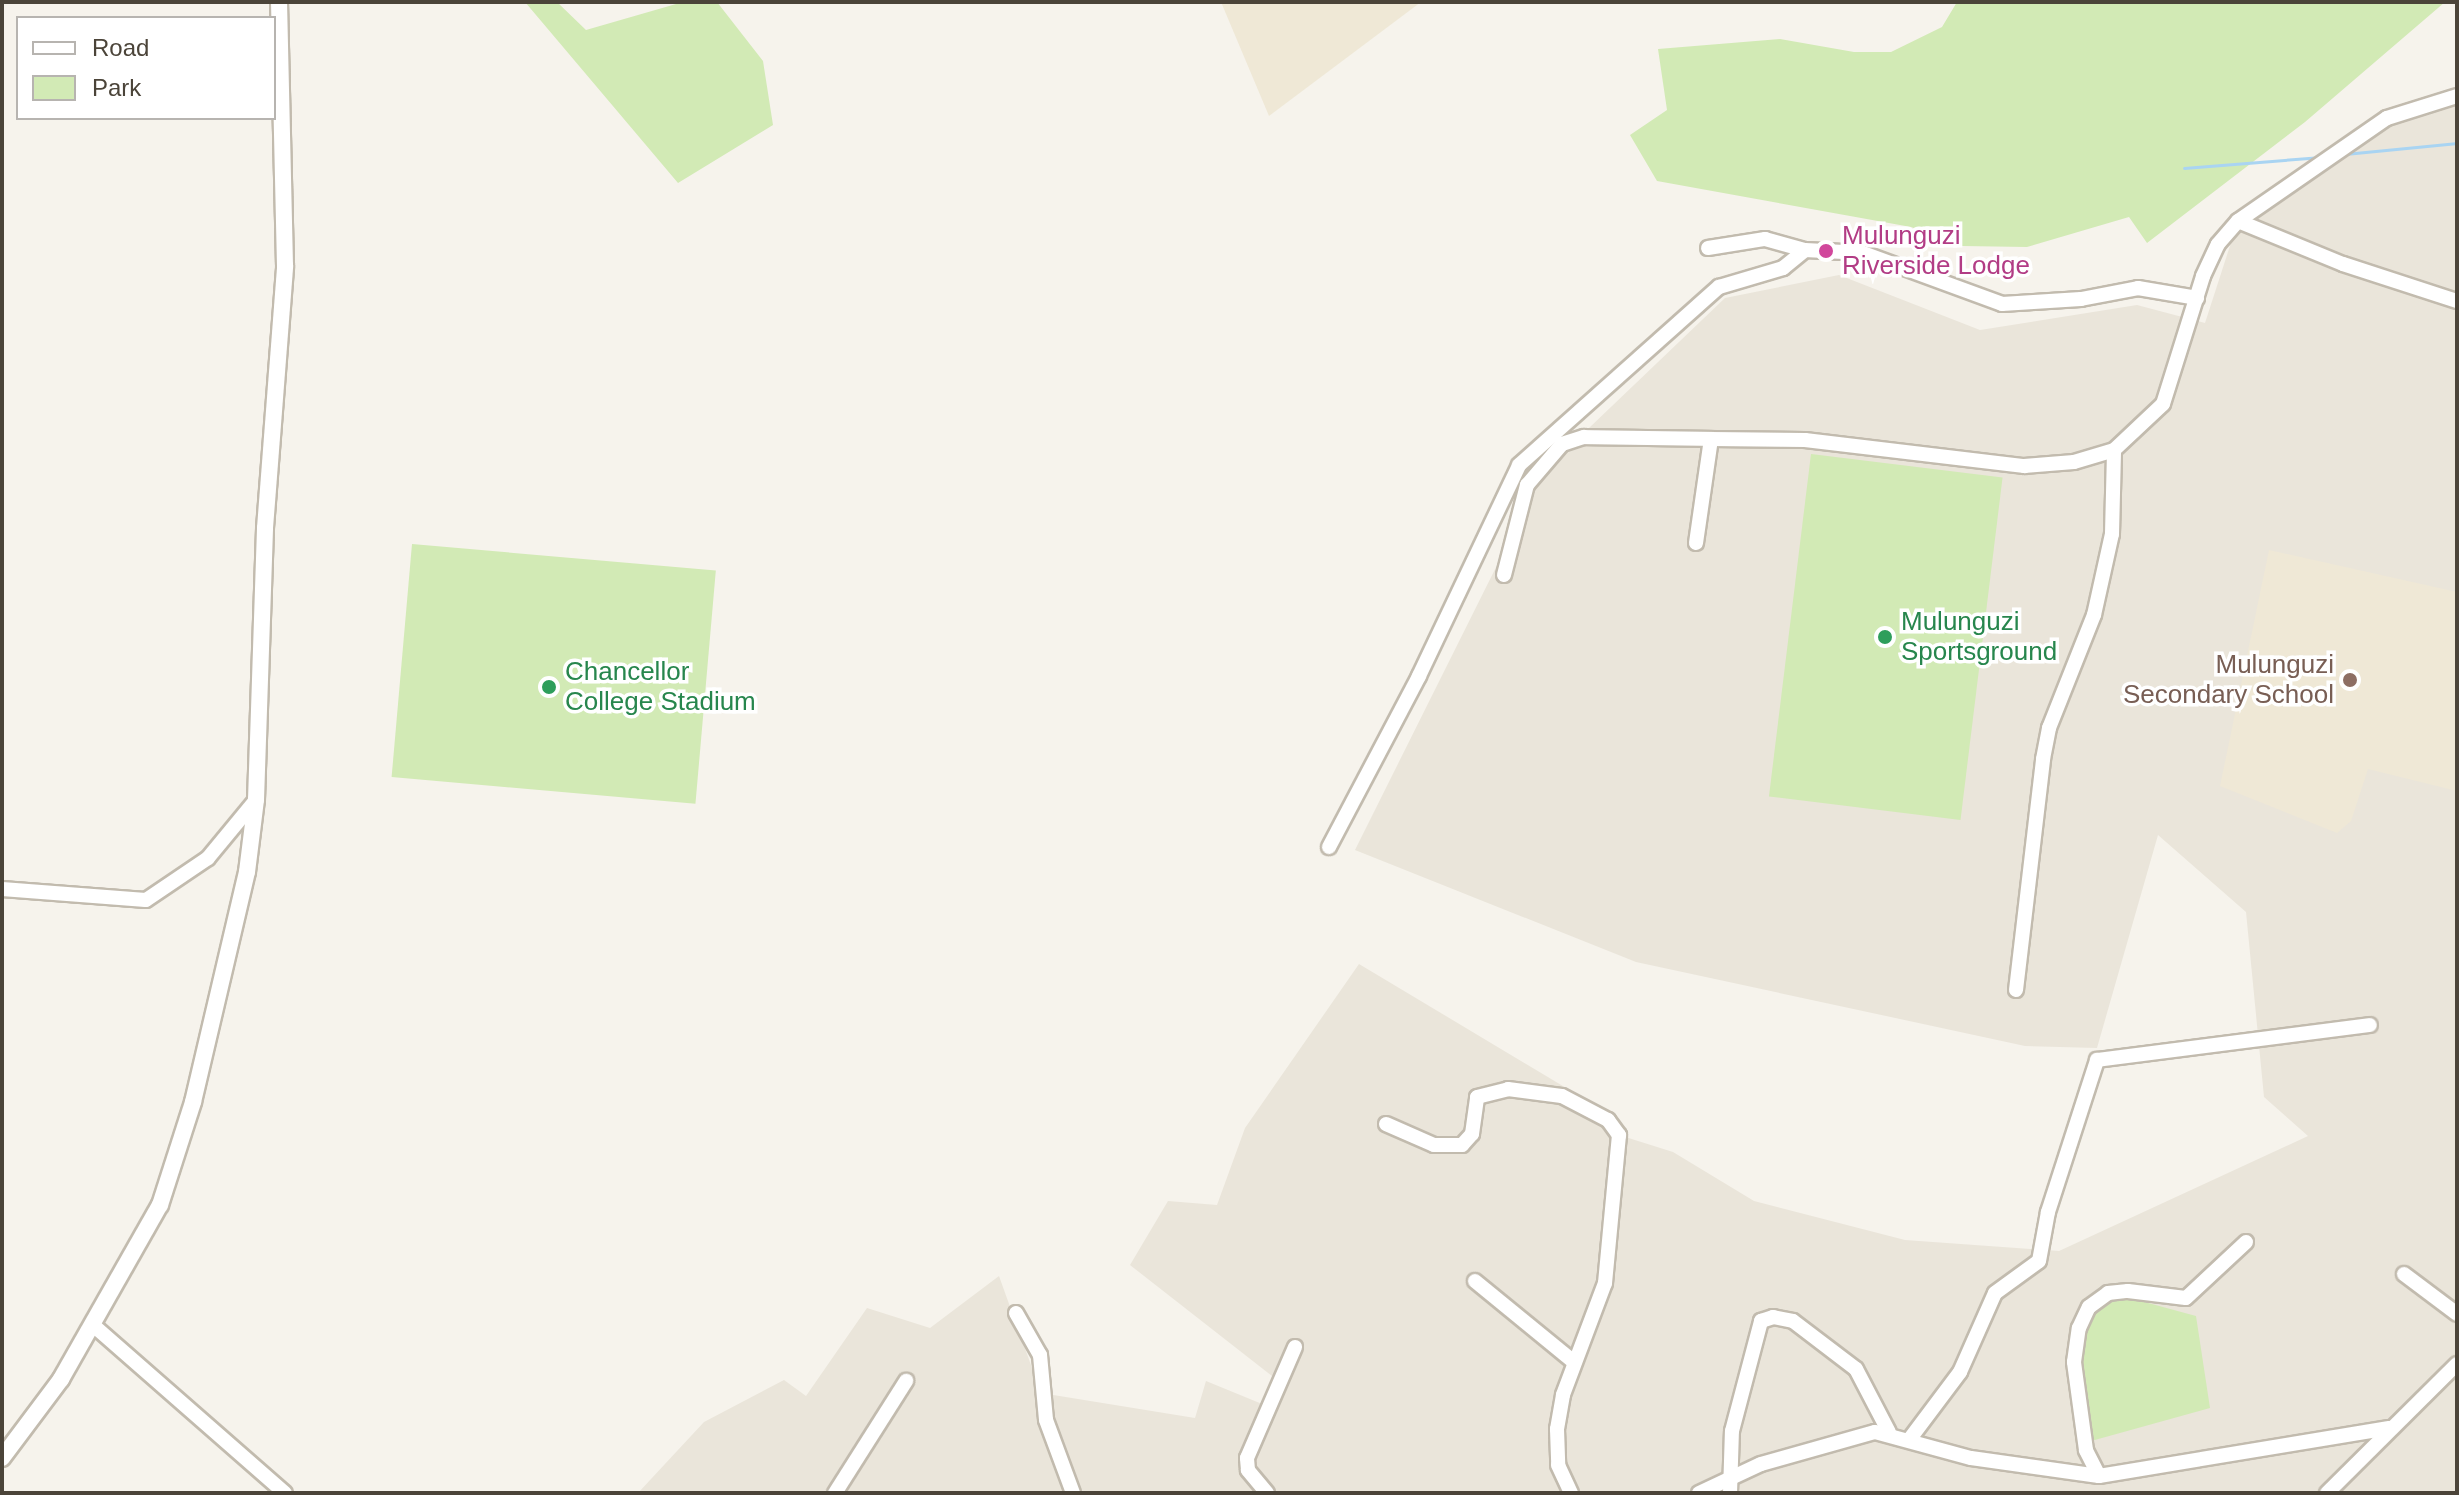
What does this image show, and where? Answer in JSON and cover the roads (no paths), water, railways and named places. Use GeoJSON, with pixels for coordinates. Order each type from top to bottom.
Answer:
{"type":"FeatureCollection","features":[{"type":"Feature","properties":{"kind":"street"},"geometry":{"type":"LineString","coordinates":[[2,1458],[93,1325],[171,1178],[247,872],[256,800],[265,528],[285,266],[279,2]]}},
{"type":"Feature","properties":{"kind":"street"},"geometry":{"type":"LineString","coordinates":[[1504,575],[1527,485],[1562,444],[1584,437],[1805,440],[2024,466],[2074,462],[2114,450],[2163,404],[2218,244],[2238,221],[2387,118],[2457,96]]}},
{"type":"Feature","properties":{"kind":"street"},"geometry":{"type":"LineString","coordinates":[[2238,221],[2343,264],[2457,301]]}},
{"type":"Feature","properties":{"kind":"street"},"geometry":{"type":"LineString","coordinates":[[1708,248],[1765,239],[1805,250],[1863,253],[2002,304],[2081,299],[2138,288],[2197,298]]}},
{"type":"Feature","properties":{"kind":"street"},"geometry":{"type":"LineString","coordinates":[[1329,847],[1419,676],[1519,465],[1719,287],[1783,268],[1805,250]]}},
{"type":"Feature","properties":{"kind":"street"},"geometry":{"type":"LineString","coordinates":[[1696,543],[1711,439]]}},
{"type":"Feature","properties":{"kind":"street"},"geometry":{"type":"LineString","coordinates":[[2016,990],[2043,759],[2049,728],[2094,615],[2112,534],[2114,450]]}},
{"type":"Feature","properties":{"kind":"street"},"geometry":{"type":"LineString","coordinates":[[2,889],[146,900],[208,858],[256,800]]}},
{"type":"Feature","properties":{"kind":"street"},"geometry":{"type":"LineString","coordinates":[[1909,1440],[1960,1372],[1995,1293],[2039,1261],[2048,1212],[2097,1060],[2370,1025]]}},
{"type":"Feature","properties":{"kind":"street"},"geometry":{"type":"LineString","coordinates":[[1386,1124],[1434,1145],[1462,1145],[1472,1134],[1477,1097],[1508,1089],[1562,1096],[1608,1120],[1619,1135],[1620,1150],[1611,1195],[1610,1252],[1605,1283],[1574,1362],[1557,1429],[1558,1465],[1571,1493]]}},
{"type":"Feature","properties":{"kind":"street"},"geometry":{"type":"LineString","coordinates":[[2099,1476],[2086,1450],[2074,1362],[2079,1328],[2089,1307],[2108,1293],[2128,1291],[2186,1298],[2246,1242]]}},
{"type":"Feature","properties":{"kind":"street"},"geometry":{"type":"LineString","coordinates":[[2404,1274],[2457,1314]]}},
{"type":"Feature","properties":{"kind":"street"},"geometry":{"type":"LineString","coordinates":[[1475,1281],[1574,1362]]}},
{"type":"Feature","properties":{"kind":"street"},"geometry":{"type":"LineString","coordinates":[[1016,1313],[1040,1355],[1046,1420],[1073,1493]]}},
{"type":"Feature","properties":{"kind":"street"},"geometry":{"type":"LineString","coordinates":[[1730,1485],[1732,1431],[1755,1334],[1761,1321],[1773,1317],[1793,1321],[1856,1369],[1889,1432]]}},
{"type":"Feature","properties":{"kind":"street"},"geometry":{"type":"LineString","coordinates":[[93,1325],[285,1493]]}},
{"type":"Feature","properties":{"kind":"street"},"geometry":{"type":"LineString","coordinates":[[1267,1493],[1248,1470],[1247,1458],[1295,1347]]}},
{"type":"Feature","properties":{"kind":"street"},"geometry":{"type":"LineString","coordinates":[[2327,1493],[2389,1428],[2457,1364]]}},
{"type":"Feature","properties":{"kind":"street"},"geometry":{"type":"LineString","coordinates":[[835,1493],[906,1381]]}},
{"type":"Feature","properties":{"kind":"street"},"geometry":{"type":"LineString","coordinates":[[1699,1493],[1730,1485],[1830,1443],[1889,1432],[1971,1458],[2099,1476],[2389,1428]]}},
{"type":"Feature","properties":{"kind":"waterway"},"geometry":{"type":"LineString","coordinates":[[2345,154],[2457,143]]}},
{"type":"Feature","properties":{"kind":"waterway"},"geometry":{"type":"LineString","coordinates":[[2184,168],[2322,157]]}},
{"type":"Feature","properties":{"kind":"place","name":"Mulunguzi Riverside Lodge"},"geometry":{"type":"Point","coordinates":[1826,251]}},
{"type":"Feature","properties":{"kind":"place","name":"Mulunguzi Sportsground"},"geometry":{"type":"Point","coordinates":[1885,637]}},
{"type":"Feature","properties":{"kind":"place","name":"Mulunguzi Secondary School"},"geometry":{"type":"Point","coordinates":[2350,680]}},
{"type":"Feature","properties":{"kind":"place","name":"Chancellor College Stadium"},"geometry":{"type":"Point","coordinates":[549,687]}}]}
